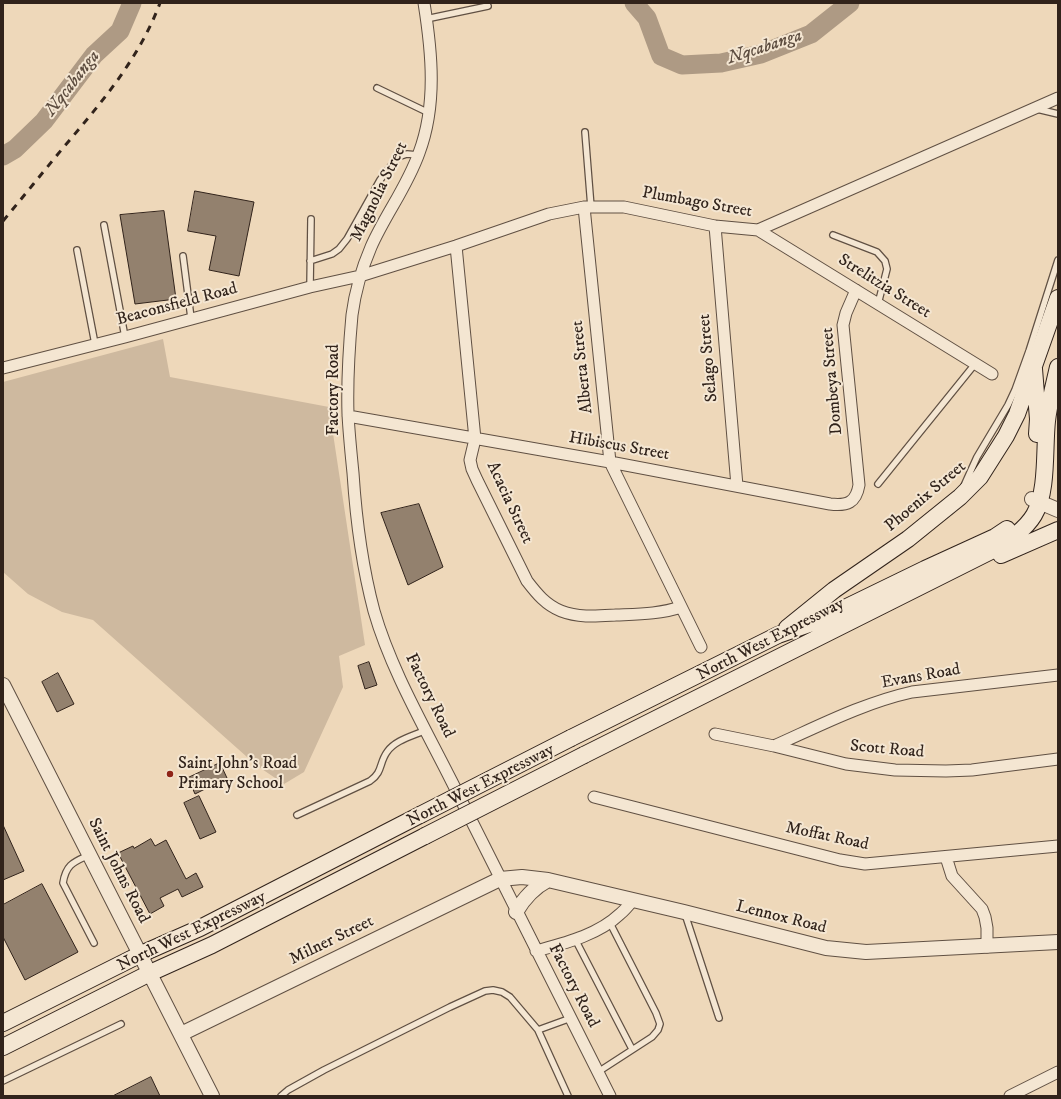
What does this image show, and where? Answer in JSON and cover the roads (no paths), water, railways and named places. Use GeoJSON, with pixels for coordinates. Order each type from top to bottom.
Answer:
{"type":"FeatureCollection","features":[{"type":"Feature","properties":{"kind":"main road","name":"Phoenix Street"},"geometry":{"type":"LineString","coordinates":[[778,635],[834,590],[908,539],[960,497],[980,477],[1006,436],[1017,414],[1058,298]]}},
{"type":"Feature","properties":{"kind":"main road"},"geometry":{"type":"LineString","coordinates":[[778,635],[818,621],[995,537],[1016,523],[1036,501],[1043,483],[1047,421],[1058,366]]}},
{"type":"Feature","properties":{"kind":"main road"},"geometry":{"type":"LineString","coordinates":[[1034,369],[1038,419],[1035,482],[1036,501]]}},
{"type":"Feature","properties":{"kind":"main road","name":"North West Expressway"},"geometry":{"type":"LineString","coordinates":[[3,1047],[150,973],[212,945],[584,755],[995,550],[1017,535],[1027,525],[1035,514],[1036,501]]}},
{"type":"Feature","properties":{"kind":"main road"},"geometry":{"type":"LineString","coordinates":[[902,596],[1058,530]]}},
{"type":"Feature","properties":{"kind":"main road","name":"North West Expressway"},"geometry":{"type":"LineString","coordinates":[[3,1023],[141,954],[200,928],[571,738],[778,635]]}},
{"type":"Feature","properties":{"kind":"street","name":"Magnolia Street"},"geometry":{"type":"LineString","coordinates":[[360,276],[371,247],[419,155],[426,133],[430,114],[432,80],[424,3]]}},
{"type":"Feature","properties":{"kind":"street","name":"Plumbago Street"},"geometry":{"type":"LineString","coordinates":[[360,276],[456,246],[549,214],[587,207],[624,207],[715,226],[758,230],[1058,98]]}},
{"type":"Feature","properties":{"kind":"street","name":"Alberta Street"},"geometry":{"type":"LineString","coordinates":[[587,207],[610,462],[701,647]]}},
{"type":"Feature","properties":{"kind":"street","name":"Selago Street"},"geometry":{"type":"LineString","coordinates":[[715,226],[737,486]]}},
{"type":"Feature","properties":{"kind":"street","name":"Strelitzia Street"},"geometry":{"type":"LineString","coordinates":[[758,230],[992,374]]}},
{"type":"Feature","properties":{"kind":"street","name":"Acacia Street"},"geometry":{"type":"LineString","coordinates":[[456,246],[475,439],[470,460],[477,480],[527,580],[545,603],[560,611],[572,615],[584,616],[657,613],[681,607]]}},
{"type":"Feature","properties":{"kind":"street","name":"Beaconsfield Road"},"geometry":{"type":"LineString","coordinates":[[3,368],[310,287],[360,276]]}},
{"type":"Feature","properties":{"kind":"street","name":"Factory Road"},"geometry":{"type":"LineString","coordinates":[[360,276],[353,310],[351,329],[348,376],[348,416],[361,548],[375,612],[384,641],[426,730],[516,912],[610,1096]]}},
{"type":"Feature","properties":{"kind":"street","name":"Dombeya Street"},"geometry":{"type":"LineString","coordinates":[[856,290],[846,313],[843,325],[844,347],[858,472]]}},
{"type":"Feature","properties":{"kind":"street","name":"Hibiscus Street"},"geometry":{"type":"LineString","coordinates":[[348,416],[610,462],[840,506],[847,504],[853,499],[857,492],[858,472]]}},
{"type":"Feature","properties":{"kind":"street"},"geometry":{"type":"LineString","coordinates":[[1036,501],[1058,510]]}},
{"type":"Feature","properties":{"kind":"street","name":"Evans Road"},"geometry":{"type":"LineString","coordinates":[[774,746],[844,714],[894,696],[912,692],[1058,675]]}},
{"type":"Feature","properties":{"kind":"street","name":"Saint Johns Road"},"geometry":{"type":"LineString","coordinates":[[3,685],[212,1096]]}},
{"type":"Feature","properties":{"kind":"street","name":"Scott Road"},"geometry":{"type":"LineString","coordinates":[[715,734],[865,767],[923,771],[972,770],[1058,759]]}},
{"type":"Feature","properties":{"kind":"street","name":"Moffat Road"},"geometry":{"type":"LineString","coordinates":[[594,797],[856,863],[874,864],[1058,846]]}},
{"type":"Feature","properties":{"kind":"street"},"geometry":{"type":"LineString","coordinates":[[946,857],[952,876],[982,910],[987,928],[987,946]]}},
{"type":"Feature","properties":{"kind":"street","name":"Lennox Road"},"geometry":{"type":"LineString","coordinates":[[500,879],[522,877],[548,880],[684,912],[826,948],[845,951],[882,952],[1058,942]]}},
{"type":"Feature","properties":{"kind":"street","name":"Milner Street"},"geometry":{"type":"LineString","coordinates":[[180,1034],[500,879]]}},
{"type":"Feature","properties":{"kind":"street"},"geometry":{"type":"LineString","coordinates":[[516,912],[528,894],[537,886],[548,880]]}},
{"type":"Feature","properties":{"kind":"street"},"geometry":{"type":"LineString","coordinates":[[536,951],[590,933],[622,914],[633,900]]}},
{"type":"Feature","properties":{"kind":"street"},"geometry":{"type":"LineString","coordinates":[[1010,1096],[1058,1072]]}},
{"type":"Feature","properties":{"kind":"lane"},"geometry":{"type":"LineString","coordinates":[[426,19],[488,6]]}},
{"type":"Feature","properties":{"kind":"lane"},"geometry":{"type":"LineString","coordinates":[[377,88],[430,114]]}},
{"type":"Feature","properties":{"kind":"lane"},"geometry":{"type":"LineString","coordinates":[[1035,108],[1058,114]]}},
{"type":"Feature","properties":{"kind":"lane"},"geometry":{"type":"LineString","coordinates":[[585,132],[587,207]]}},
{"type":"Feature","properties":{"kind":"lane"},"geometry":{"type":"LineString","coordinates":[[310,261],[332,254],[339,249],[347,239],[380,180],[398,157],[407,154],[419,155]]}},
{"type":"Feature","properties":{"kind":"lane"},"geometry":{"type":"LineString","coordinates":[[310,287],[311,219]]}},
{"type":"Feature","properties":{"kind":"lane"},"geometry":{"type":"LineString","coordinates":[[104,225],[124,337]]}},
{"type":"Feature","properties":{"kind":"lane"},"geometry":{"type":"LineString","coordinates":[[833,235],[877,252],[885,261],[887,269],[878,304]]}},
{"type":"Feature","properties":{"kind":"lane"},"geometry":{"type":"LineString","coordinates":[[77,250],[95,344]]}},
{"type":"Feature","properties":{"kind":"lane"},"geometry":{"type":"LineString","coordinates":[[183,256],[191,318]]}},
{"type":"Feature","properties":{"kind":"lane"},"geometry":{"type":"LineString","coordinates":[[960,497],[969,472],[1015,390],[1030,351],[1058,260]]}},
{"type":"Feature","properties":{"kind":"lane"},"geometry":{"type":"LineString","coordinates":[[878,484],[975,364]]}},
{"type":"Feature","properties":{"kind":"lane"},"geometry":{"type":"LineString","coordinates":[[297,815],[377,777],[387,752],[393,745],[426,730]]}},
{"type":"Feature","properties":{"kind":"lane"},"geometry":{"type":"LineString","coordinates":[[90,854],[72,863],[65,872],[63,883],[94,943]]}},
{"type":"Feature","properties":{"kind":"lane"},"geometry":{"type":"LineString","coordinates":[[684,912],[719,1018]]}},
{"type":"Feature","properties":{"kind":"lane"},"geometry":{"type":"LineString","coordinates":[[598,1072],[652,1037],[658,1030],[660,1024],[656,1013],[610,922]]}},
{"type":"Feature","properties":{"kind":"lane"},"geometry":{"type":"LineString","coordinates":[[575,939],[632,1049]]}},
{"type":"Feature","properties":{"kind":"lane"},"geometry":{"type":"LineString","coordinates":[[280,1096],[324,1070],[450,1007],[485,991],[493,990],[502,992],[510,997],[538,1030],[568,1096]]}},
{"type":"Feature","properties":{"kind":"lane"},"geometry":{"type":"LineString","coordinates":[[538,1030],[571,1018]]}},
{"type":"Feature","properties":{"kind":"lane"},"geometry":{"type":"LineString","coordinates":[[3,1081],[121,1024]]}},
{"type":"Feature","properties":{"kind":"waterway","name":"Nqcabanga"},"geometry":{"type":"LineString","coordinates":[[3,156],[15,149],[44,121],[94,55],[120,31],[132,3]]}},
{"type":"Feature","properties":{"kind":"waterway","name":"Nqcabanga"},"geometry":{"type":"LineString","coordinates":[[634,3],[647,18],[661,56],[682,65],[721,63],[761,54],[811,34],[850,3]]}},
{"type":"Feature","properties":{"kind":"railway"},"geometry":{"type":"LineString","coordinates":[[3,221],[118,80],[141,43],[160,3]]}},
{"type":"Feature","properties":{"kind":"place","name":"Saint John's Road Primary School"},"geometry":{"type":"Point","coordinates":[170,774]}}]}
